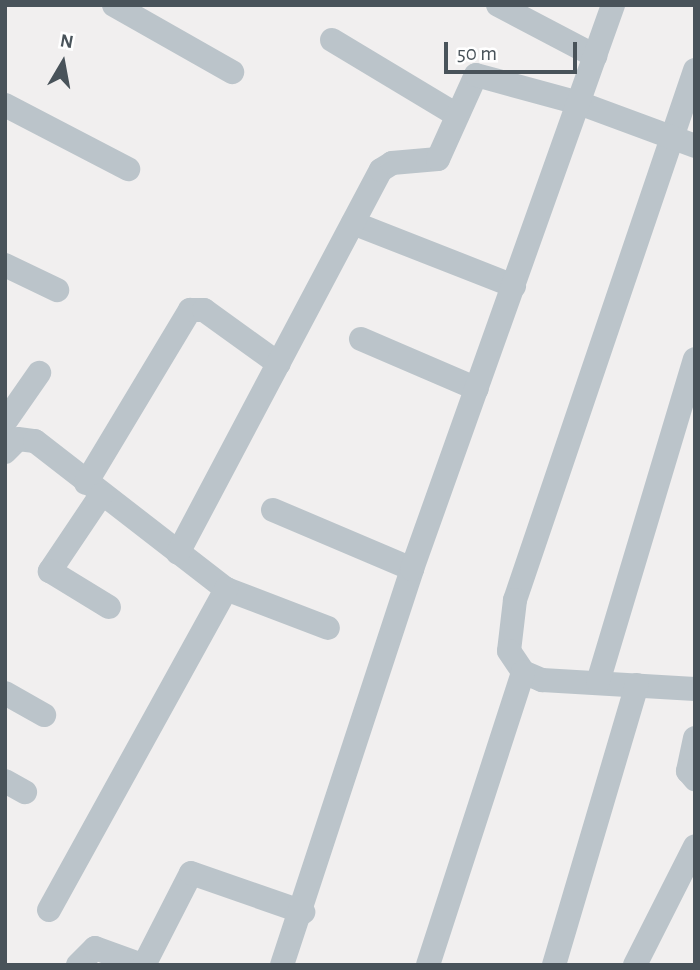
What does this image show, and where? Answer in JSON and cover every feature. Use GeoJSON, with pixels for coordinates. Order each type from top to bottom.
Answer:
{"type":"FeatureCollection","features":[{"type":"Feature","properties":{"kind":"street"},"geometry":{"type":"LineString","coordinates":[[114,5],[232,72]]}},
{"type":"Feature","properties":{"kind":"street"},"geometry":{"type":"LineString","coordinates":[[282,965],[303,912],[412,569],[613,5]]}},
{"type":"Feature","properties":{"kind":"street"},"geometry":{"type":"LineString","coordinates":[[504,7],[595,57]]}},
{"type":"Feature","properties":{"kind":"street"},"geometry":{"type":"LineString","coordinates":[[332,40],[457,115]]}},
{"type":"Feature","properties":{"kind":"street"},"geometry":{"type":"LineString","coordinates":[[695,70],[670,136],[515,600],[509,651],[523,671],[565,685],[598,682],[695,689]]}},
{"type":"Feature","properties":{"kind":"street"},"geometry":{"type":"LineString","coordinates":[[178,553],[353,222],[386,165],[438,159],[470,81],[481,74],[579,103],[695,146]]}},
{"type":"Feature","properties":{"kind":"street"},"geometry":{"type":"LineString","coordinates":[[5,105],[128,169]]}},
{"type":"Feature","properties":{"kind":"street"},"geometry":{"type":"LineString","coordinates":[[353,222],[514,286]]}},
{"type":"Feature","properties":{"kind":"street"},"geometry":{"type":"LineString","coordinates":[[5,265],[57,290]]}},
{"type":"Feature","properties":{"kind":"street"},"geometry":{"type":"LineString","coordinates":[[108,607],[50,571],[190,310],[204,310],[279,364]]}},
{"type":"Feature","properties":{"kind":"street"},"geometry":{"type":"LineString","coordinates":[[361,339],[477,389]]}},
{"type":"Feature","properties":{"kind":"street"},"geometry":{"type":"LineString","coordinates":[[598,682],[695,359]]}},
{"type":"Feature","properties":{"kind":"street"},"geometry":{"type":"LineString","coordinates":[[5,422],[39,373]]}},
{"type":"Feature","properties":{"kind":"street"},"geometry":{"type":"LineString","coordinates":[[5,452],[18,439],[35,441],[226,589],[328,628]]}},
{"type":"Feature","properties":{"kind":"street"},"geometry":{"type":"LineString","coordinates":[[273,510],[412,569]]}},
{"type":"Feature","properties":{"kind":"street"},"geometry":{"type":"LineString","coordinates":[[49,910],[226,589]]}},
{"type":"Feature","properties":{"kind":"street"},"geometry":{"type":"LineString","coordinates":[[428,965],[523,671]]}},
{"type":"Feature","properties":{"kind":"street"},"geometry":{"type":"LineString","coordinates":[[554,965],[637,685]]}},
{"type":"Feature","properties":{"kind":"street"},"geometry":{"type":"LineString","coordinates":[[5,693],[44,715]]}},
{"type":"Feature","properties":{"kind":"street"},"geometry":{"type":"LineString","coordinates":[[695,738],[688,771],[695,779]]}},
{"type":"Feature","properties":{"kind":"street"},"geometry":{"type":"LineString","coordinates":[[635,965],[695,846]]}},
{"type":"Feature","properties":{"kind":"street"},"geometry":{"type":"LineString","coordinates":[[78,965],[95,948],[143,965],[191,873],[303,912]]}}]}
